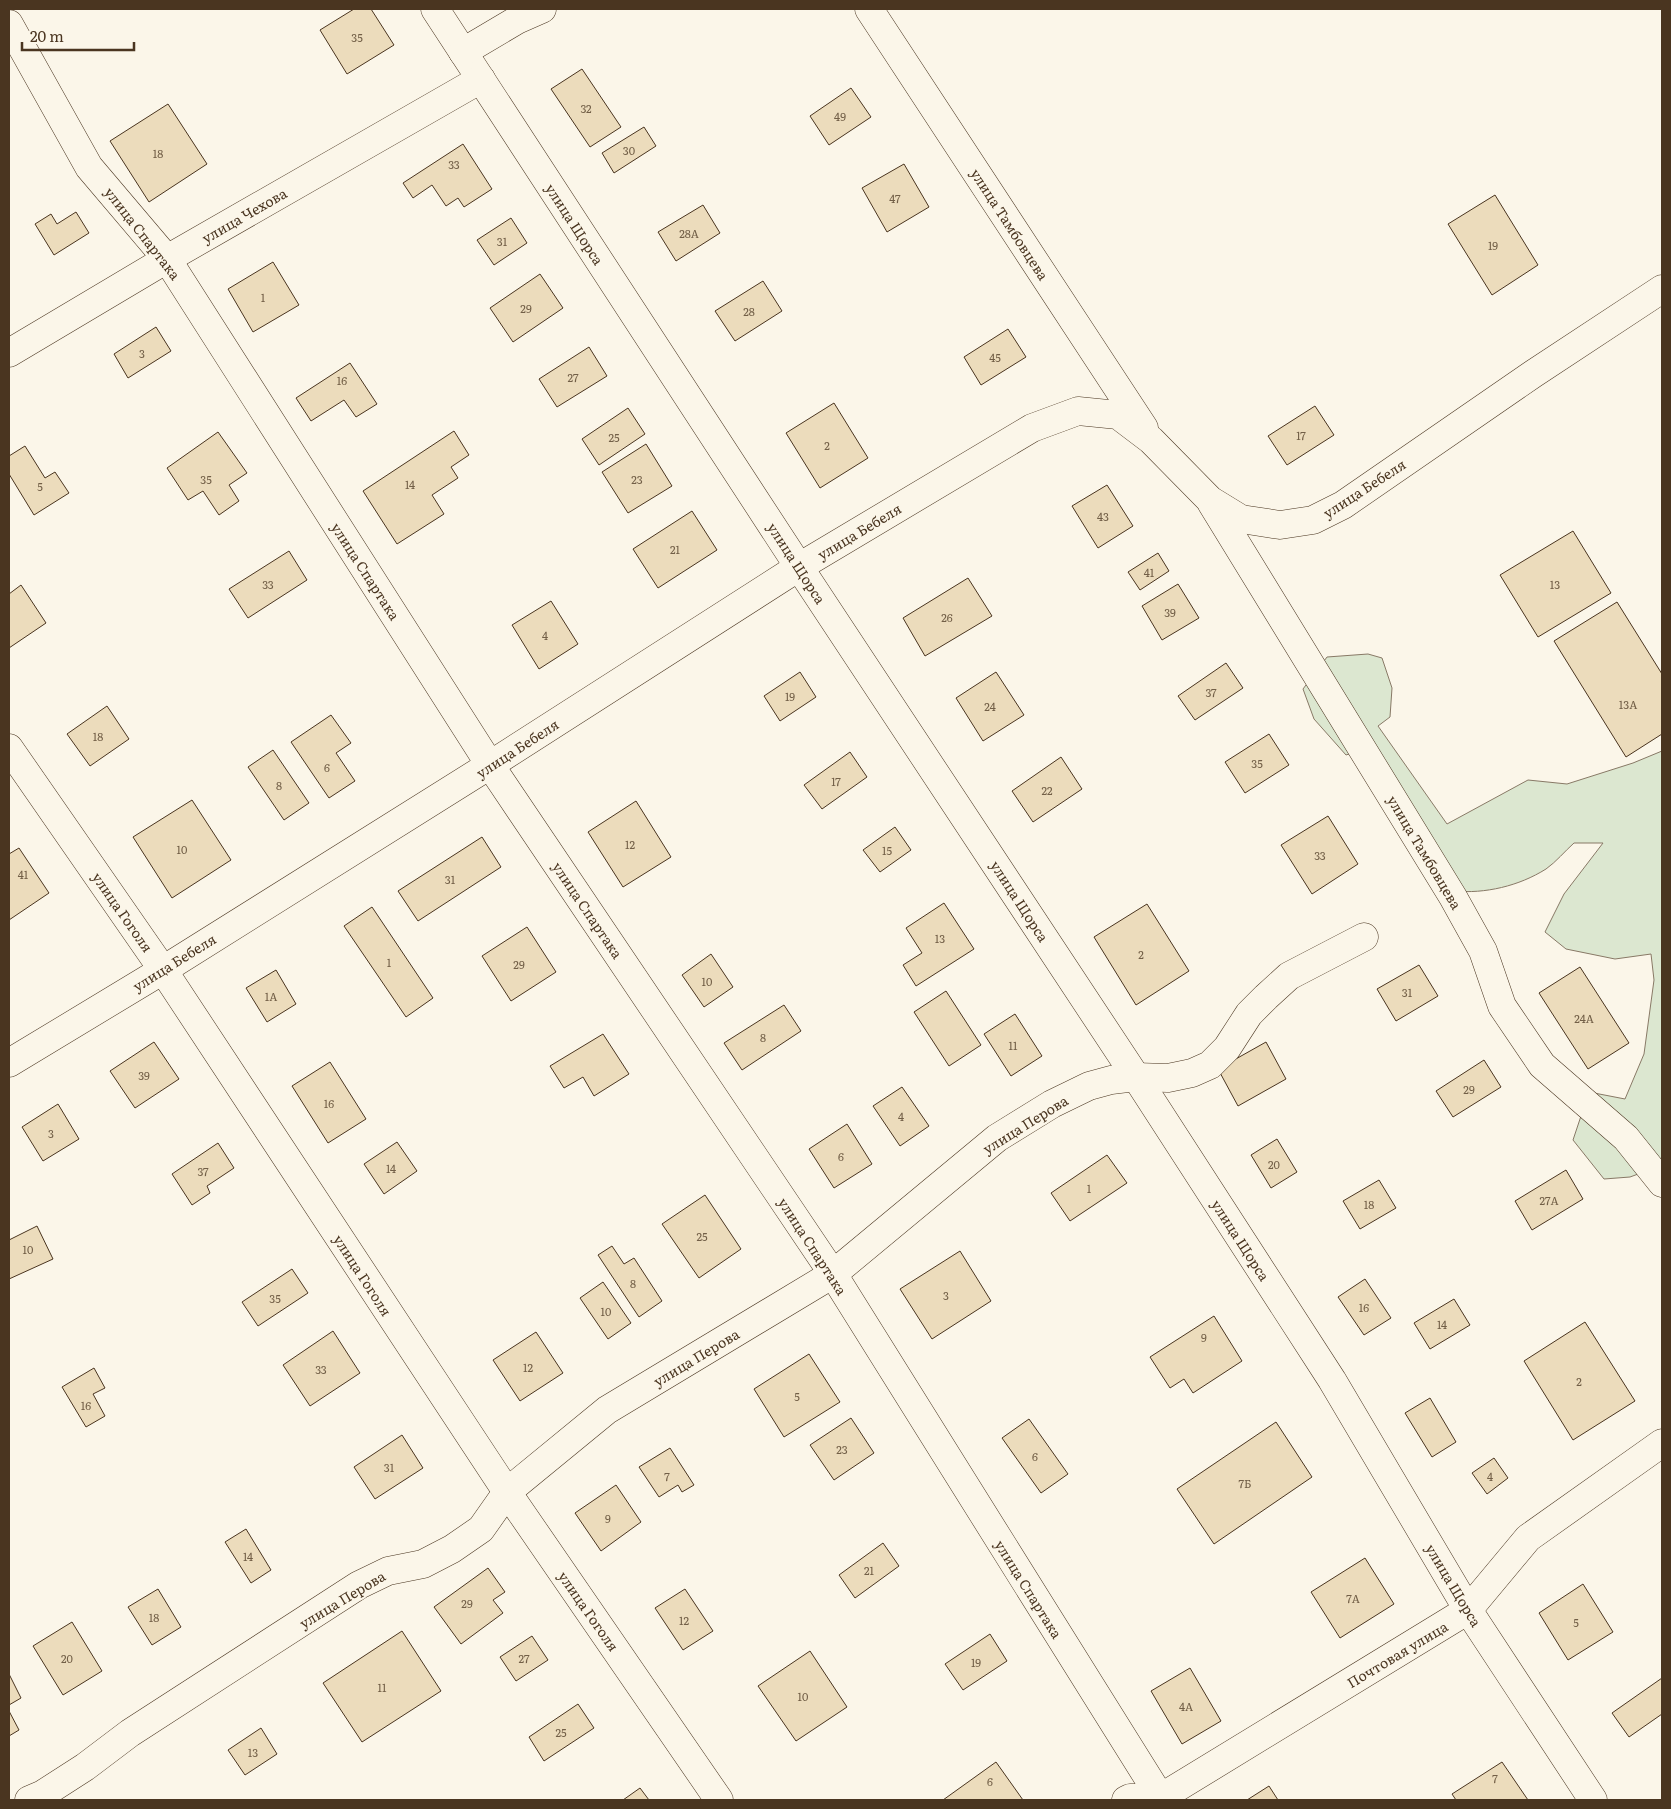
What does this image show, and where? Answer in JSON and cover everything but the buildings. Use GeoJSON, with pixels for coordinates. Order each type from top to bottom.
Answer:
{"type":"FeatureCollection","features":[{"type":"Feature","properties":{"kind":"street","name":"улица Щорса"},"geometry":{"type":"LineString","coordinates":[[435,9],[799,567],[1136,1077],[1332,1380],[1468,1610],[1593,1800]]}},
{"type":"Feature","properties":{"kind":"street"},"geometry":{"type":"LineString","coordinates":[[463,52],[517,20],[542,9]]}},
{"type":"Feature","properties":{"kind":"street","name":"улица Тамбовцева"},"geometry":{"type":"LineString","coordinates":[[869,9],[1151,440]]}},
{"type":"Feature","properties":{"kind":"street","name":"улица Спартака"},"geometry":{"type":"LineString","coordinates":[[9,24],[89,166],[167,259],[490,765],[833,1274],[1161,1799]]}},
{"type":"Feature","properties":{"kind":"street","name":"улица Чехова"},"geometry":{"type":"LineString","coordinates":[[9,353],[167,259],[481,79]]}},
{"type":"Feature","properties":{"kind":"street","name":"улица Бебеля"},"geometry":{"type":"LineString","coordinates":[[9,1063],[163,970],[490,765],[799,567],[1032,428],[1078,411],[1118,415],[1151,440],[1210,500],[1241,519],[1280,525],[1313,520],[1343,505],[1533,374],[1662,290]]}},
{"type":"Feature","properties":{"kind":"street","name":"улица Тамбовцева"},"geometry":{"type":"LineString","coordinates":[[1210,500],[1453,897],[1483,951],[1502,1006],[1542,1065],[1626,1138],[1662,1183]]}},
{"type":"Feature","properties":{"kind":"street","name":"улица Гоголя"},"geometry":{"type":"LineString","coordinates":[[9,748],[163,970],[507,1492],[719,1800]]}},
{"type":"Feature","properties":{"kind":"street","name":"улица Перова"},"geometry":{"type":"LineString","coordinates":[[29,1800],[43,1794],[85,1767],[130,1733],[359,1585],[388,1571],[423,1564],[452,1549],[481,1529],[507,1492],[607,1410],[833,1274],[997,1138],[1052,1104],[1089,1086],[1111,1080],[1136,1077],[1168,1078],[1192,1073],[1210,1066],[1227,1048],[1250,1014],[1289,976],[1364,937]]}},
{"type":"Feature","properties":{"kind":"street","name":"Почтовая улица"},"geometry":{"type":"LineString","coordinates":[[1161,1799],[1468,1610],[1528,1538],[1662,1443]]}},
{"type":"Feature","properties":{"kind":"street"},"geometry":{"type":"LineString","coordinates":[[1126,1800],[1130,1798],[1161,1799]]}},
{"type":"Feature","properties":{"kind":"green space"},"geometry":{"type":"Polygon","coordinates":[[[1368,654],[1382,658],[1392,688],[1390,717],[1378,726],[1447,824],[1528,780],[1567,784],[1633,763],[1662,751],[1662,1167],[1660,1166],[1630,1177],[1604,1179],[1573,1140],[1589,1092],[1625,1099],[1644,1054],[1654,980],[1651,954],[1615,959],[1566,949],[1545,932],[1564,894],[1603,843],[1574,843],[1546,869],[1525,880],[1502,888],[1466,892],[1454,891],[1366,748],[1346,755],[1314,719],[1303,689],[1327,657],[1368,654]]]}}]}
